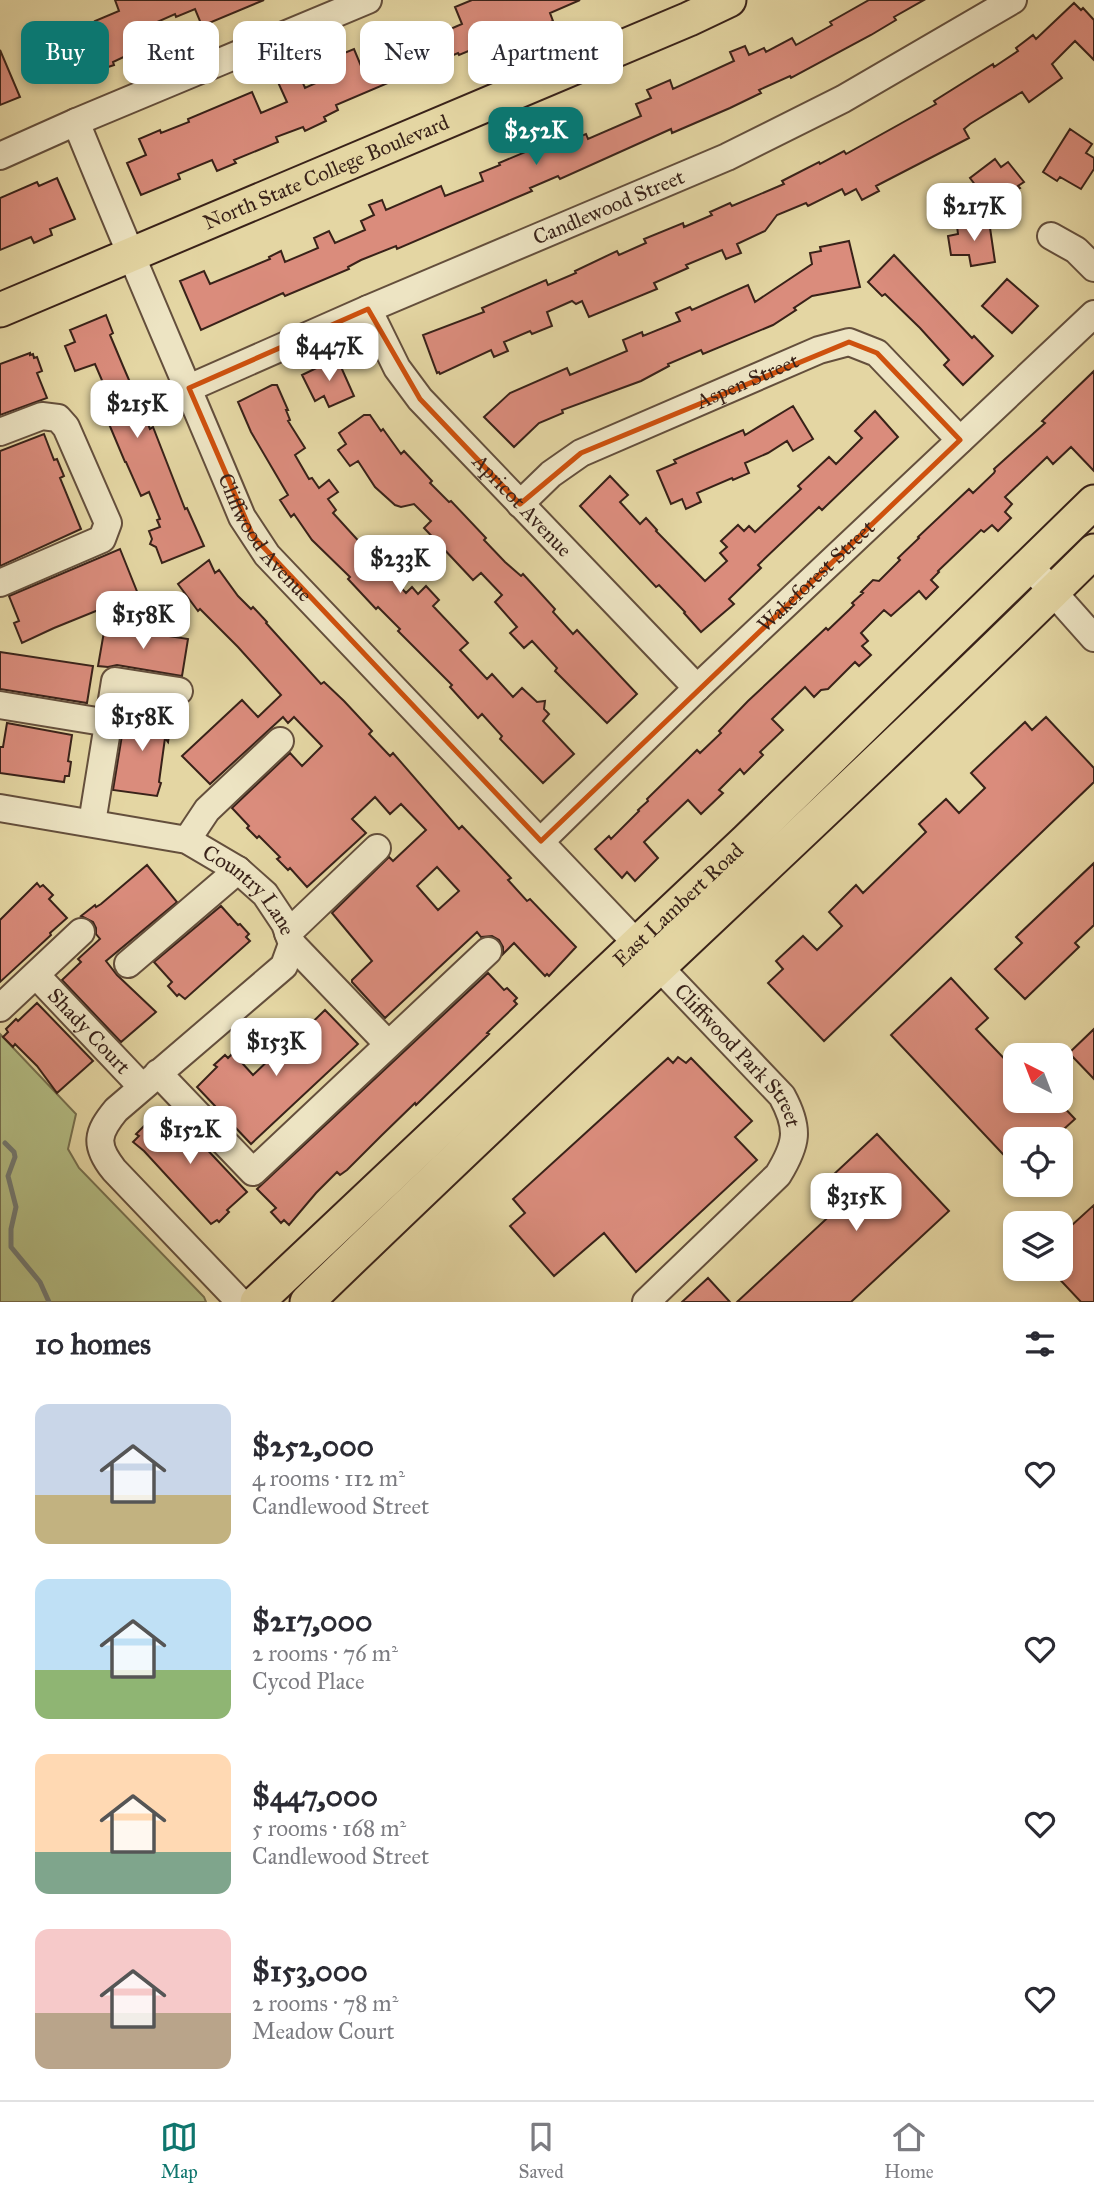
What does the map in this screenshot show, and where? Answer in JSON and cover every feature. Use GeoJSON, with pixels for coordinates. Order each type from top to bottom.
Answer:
{"type":"FeatureCollection","features":[{"type":"Feature","properties":{"kind":"main road","name":"North State College Boulevard"},"geometry":{"type":"LineString","coordinates":[[0,310],[729,0]]}},
{"type":"Feature","properties":{"kind":"main road","name":"East Lambert Road"},"geometry":{"type":"LineString","coordinates":[[257,1302],[747,840],[1094,502]]}},
{"type":"Feature","properties":{"kind":"main road","name":"East Lambert Road"},"geometry":{"type":"LineString","coordinates":[[307,1302],[1094,551]]}},
{"type":"Feature","properties":{"kind":"street","name":"Candlewood Street"},"geometry":{"type":"LineString","coordinates":[[189,388],[727,157],[843,99],[1013,0]]}},
{"type":"Feature","properties":{"kind":"street"},"geometry":{"type":"LineString","coordinates":[[0,156],[361,1]]}},
{"type":"Feature","properties":{"kind":"street","name":"Cliffwood Avenue"},"geometry":{"type":"LineString","coordinates":[[76,122],[242,517],[267,555],[660,967]]}},
{"type":"Feature","properties":{"kind":"street"},"geometry":{"type":"LineString","coordinates":[[1051,236],[1076,250],[1094,268]]}},
{"type":"Feature","properties":{"kind":"street","name":"Apricot Avenue"},"geometry":{"type":"LineString","coordinates":[[368,309],[397,368],[420,399],[697,688]]}},
{"type":"Feature","properties":{"kind":"street","name":"Wakeforest Street"},"geometry":{"type":"LineString","coordinates":[[541,841],[697,688],[1094,314]]}},
{"type":"Feature","properties":{"kind":"street","name":"Aspen Street"},"geometry":{"type":"LineString","coordinates":[[520,504],[551,474],[581,453],[819,350],[849,342],[877,353],[960,440]]}},
{"type":"Feature","properties":{"kind":"street"},"geometry":{"type":"LineString","coordinates":[[0,432],[42,416],[58,418],[66,427],[108,523],[102,539],[0,583]]}},
{"type":"Feature","properties":{"kind":"street"},"geometry":{"type":"LineString","coordinates":[[1029,565],[1094,638]]}},
{"type":"Feature","properties":{"kind":"street"},"geometry":{"type":"LineString","coordinates":[[92,823],[115,681],[179,691]]}},
{"type":"Feature","properties":{"kind":"street"},"geometry":{"type":"LineString","coordinates":[[0,705],[109,723]]}},
{"type":"Feature","properties":{"kind":"street"},"geometry":{"type":"LineString","coordinates":[[187,840],[207,810],[280,741]]}},
{"type":"Feature","properties":{"kind":"street","name":"Country Lane"},"geometry":{"type":"LineString","coordinates":[[0,808],[187,840],[238,870],[265,894],[285,924],[290,938],[284,966],[116,1110],[104,1125],[99,1139],[103,1157],[240,1302]]}},
{"type":"Feature","properties":{"kind":"street"},"geometry":{"type":"LineString","coordinates":[[377,848],[290,938],[388,1044],[488,951]]}},
{"type":"Feature","properties":{"kind":"street"},"geometry":{"type":"LineString","coordinates":[[128,964],[238,870]]}},
{"type":"Feature","properties":{"kind":"street","name":"Shady Court"},"geometry":{"type":"LineString","coordinates":[[0,1009],[82,932]]}},
{"type":"Feature","properties":{"kind":"street","name":"Cliffwood Park Street"},"geometry":{"type":"LineString","coordinates":[[646,1302],[778,1175],[790,1156],[796,1133],[792,1113],[782,1096],[660,967]]}},
{"type":"Feature","properties":{"kind":"street","name":"Shady Court"},"geometry":{"type":"LineString","coordinates":[[36,975],[253,1172],[388,1044]]}},
{"type":"Feature","properties":{"kind":"highlighted area"},"geometry":{"type":"Polygon","coordinates":[[[368,309],[420,399],[520,504],[581,453],[849,342],[877,353],[960,440],[541,841],[253,536],[189,388],[368,309]]]}},
{"type":"Feature","properties":{"kind":"green space"},"geometry":{"type":"Polygon","coordinates":[[[0,1034],[76,1114],[68,1149],[79,1168],[206,1302],[0,1302],[0,1034]]]}},
{"type":"Feature","properties":{"kind":"building"},"geometry":{"type":"Polygon","coordinates":[[[115,0],[264,0],[214,21],[200,21],[195,9],[159,21],[123,21],[123,57],[109,67],[109,21],[95,21],[119,11],[115,0]]]}},
{"type":"Feature","properties":{"kind":"building"},"geometry":{"type":"Polygon","coordinates":[[[472,0],[580,0],[550,13],[553,21],[468,21],[468,51],[459,55],[454,55],[454,27],[462,24],[455,7],[472,0]]]}},
{"type":"Feature","properties":{"kind":"building"},"geometry":{"type":"Polygon","coordinates":[[[869,0],[924,0],[894,17],[896,20],[871,35],[791,78],[790,76],[759,90],[761,93],[730,108],[672,133],[671,129],[560,179],[558,176],[530,188],[532,191],[397,249],[396,246],[361,260],[348,267],[349,269],[285,296],[283,293],[201,330],[180,281],[204,271],[210,284],[270,259],[269,257],[281,251],[285,262],[318,248],[314,238],[329,231],[335,243],[365,230],[361,221],[374,215],[369,205],[382,200],[386,210],[441,186],[445,196],[483,181],[480,173],[537,147],[539,153],[586,134],[588,139],[641,116],[636,104],[651,98],[647,90],[670,80],[673,89],[734,61],[730,52],[745,46],[749,55],[764,48],[766,52],[792,38],[796,45],[869,0]]]}},
{"type":"Feature","properties":{"kind":"building"},"geometry":{"type":"Polygon","coordinates":[[[1074,3],[1094,20],[1094,60],[1075,41],[1052,64],[1062,78],[1029,102],[1022,92],[970,124],[964,129],[969,138],[876,186],[879,191],[862,200],[856,189],[845,195],[842,189],[808,206],[806,203],[777,215],[765,231],[737,244],[741,253],[726,259],[722,250],[686,265],[688,268],[654,283],[657,289],[589,317],[582,301],[576,304],[572,301],[547,312],[552,326],[532,334],[530,331],[504,342],[508,351],[494,357],[491,350],[437,373],[423,335],[484,312],[482,308],[546,280],[548,285],[576,273],[575,271],[617,251],[619,255],[646,243],[644,239],[683,223],[684,227],[712,215],[710,212],[730,203],[732,206],[784,184],[782,181],[819,162],[820,164],[844,151],[846,154],[936,104],[934,101],[993,64],[994,67],[1018,51],[1016,48],[1033,35],[1036,39],[1074,3]]]}},
{"type":"Feature","properties":{"kind":"building"},"geometry":{"type":"Polygon","coordinates":[[[354,49],[360,64],[360,84],[385,84],[336,105],[338,110],[324,117],[326,121],[305,131],[303,127],[276,137],[278,142],[234,160],[236,163],[217,171],[212,160],[178,174],[180,179],[141,195],[127,163],[146,155],[139,139],[189,122],[188,119],[252,92],[261,113],[287,102],[279,84],[303,84],[305,88],[314,84],[346,84],[346,52],[354,49]]]}},
{"type":"Feature","properties":{"kind":"building"},"geometry":{"type":"Polygon","coordinates":[[[0,50],[20,97],[0,105],[0,50]]]}},
{"type":"Feature","properties":{"kind":"building"},"geometry":{"type":"Polygon","coordinates":[[[1070,129],[1092,144],[1086,153],[1094,158],[1094,169],[1081,189],[1060,177],[1057,181],[1043,172],[1070,129]]]}},
{"type":"Feature","properties":{"kind":"building"},"geometry":{"type":"Polygon","coordinates":[[[995,159],[1001,167],[1008,162],[1024,182],[1010,195],[1012,198],[995,211],[970,178],[995,159]]]}},
{"type":"Feature","properties":{"kind":"building"},"geometry":{"type":"Polygon","coordinates":[[[57,178],[75,219],[50,229],[52,235],[34,243],[31,237],[0,250],[0,198],[37,182],[39,186],[57,178]]]}},
{"type":"Feature","properties":{"kind":"building"},"geometry":{"type":"Polygon","coordinates":[[[989,221],[995,262],[971,266],[969,255],[951,255],[948,236],[958,234],[957,226],[989,221]]]}},
{"type":"Feature","properties":{"kind":"building"},"geometry":{"type":"Polygon","coordinates":[[[849,241],[860,287],[812,296],[773,325],[703,354],[701,350],[668,364],[669,366],[641,381],[562,410],[563,413],[539,423],[514,447],[484,417],[510,393],[567,368],[570,375],[627,351],[623,340],[642,332],[643,336],[680,321],[676,313],[690,307],[692,310],[748,285],[755,302],[812,264],[810,253],[821,251],[820,247],[849,241]]]}},
{"type":"Feature","properties":{"kind":"building"},"geometry":{"type":"Polygon","coordinates":[[[894,255],[972,338],[974,336],[993,356],[963,385],[944,365],[949,360],[920,328],[885,294],[882,296],[868,282],[894,255]]]}},
{"type":"Feature","properties":{"kind":"building"},"geometry":{"type":"Polygon","coordinates":[[[1007,279],[1038,306],[1012,333],[982,306],[1007,279]]]}},
{"type":"Feature","properties":{"kind":"building"},"geometry":{"type":"Polygon","coordinates":[[[106,315],[113,333],[110,335],[123,366],[150,429],[153,427],[185,509],[187,508],[204,546],[162,563],[156,547],[150,544],[152,539],[149,531],[160,527],[157,520],[160,519],[149,492],[141,496],[109,424],[119,420],[95,364],[75,371],[65,346],[75,342],[70,330],[106,315]]]}},
{"type":"Feature","properties":{"kind":"building"},"geometry":{"type":"Polygon","coordinates":[[[30,353],[34,358],[37,357],[42,371],[37,373],[47,398],[0,415],[0,364],[30,353]]]}},
{"type":"Feature","properties":{"kind":"building"},"geometry":{"type":"Polygon","coordinates":[[[337,358],[354,396],[329,407],[324,396],[315,401],[302,375],[337,358]]]}},
{"type":"Feature","properties":{"kind":"building"},"geometry":{"type":"Polygon","coordinates":[[[1094,371],[1094,471],[1071,447],[1053,464],[1047,457],[1005,497],[1012,504],[1005,512],[1011,518],[998,531],[992,525],[984,532],[981,530],[938,571],[931,580],[938,587],[926,599],[919,591],[891,616],[884,610],[861,633],[868,641],[862,646],[871,655],[859,666],[855,662],[828,689],[821,690],[814,697],[805,687],[772,719],[783,730],[760,752],[763,755],[744,774],[740,769],[719,790],[723,793],[701,814],[688,800],[644,842],[658,858],[635,881],[627,872],[622,878],[595,849],[609,836],[611,839],[697,750],[700,753],[748,701],[849,610],[854,605],[852,603],[863,593],[861,592],[873,580],[879,581],[918,537],[969,489],[973,493],[994,473],[994,469],[1045,423],[1042,421],[1094,371]]]}},
{"type":"Feature","properties":{"kind":"building"},"geometry":{"type":"Polygon","coordinates":[[[277,385],[288,410],[288,421],[305,448],[295,455],[309,479],[312,478],[319,488],[329,480],[338,492],[328,499],[336,510],[333,513],[406,593],[412,587],[418,594],[426,586],[439,600],[433,606],[468,643],[460,650],[487,679],[492,674],[513,697],[522,688],[537,702],[545,701],[544,709],[549,714],[543,721],[574,754],[543,783],[500,739],[502,736],[482,714],[478,718],[450,687],[452,685],[398,631],[400,629],[378,607],[376,609],[348,579],[350,577],[312,540],[294,514],[291,517],[280,500],[288,495],[251,432],[238,402],[277,385]]]}},
{"type":"Feature","properties":{"kind":"building"},"geometry":{"type":"Polygon","coordinates":[[[793,406],[813,439],[793,451],[787,441],[745,463],[749,473],[697,493],[701,502],[686,509],[682,499],[671,504],[657,471],[676,463],[674,460],[743,430],[745,435],[793,406]]]}},
{"type":"Feature","properties":{"kind":"building"},"geometry":{"type":"Polygon","coordinates":[[[875,411],[898,437],[822,510],[819,507],[758,565],[761,568],[729,599],[734,604],[701,632],[685,612],[659,585],[656,587],[580,506],[610,476],[628,495],[620,502],[640,524],[646,518],[705,581],[727,561],[720,553],[727,547],[721,541],[738,525],[744,531],[749,526],[755,532],[801,489],[798,486],[829,457],[836,464],[862,438],[855,431],[875,411]]]}},
{"type":"Feature","properties":{"kind":"building"},"geometry":{"type":"Polygon","coordinates":[[[364,415],[370,415],[401,454],[404,451],[432,481],[430,483],[451,501],[505,562],[521,576],[523,574],[555,609],[553,612],[573,634],[577,630],[637,694],[607,723],[555,671],[557,668],[532,641],[524,648],[510,633],[517,627],[495,602],[502,595],[481,573],[473,580],[424,528],[431,521],[414,504],[401,507],[395,505],[375,487],[358,461],[350,466],[338,450],[346,444],[339,433],[364,415]]]}},
{"type":"Feature","properties":{"kind":"building"},"geometry":{"type":"Polygon","coordinates":[[[44,434],[54,460],[57,459],[64,476],[60,478],[81,529],[0,566],[0,451],[44,434]]]}},
{"type":"Feature","properties":{"kind":"building"},"geometry":{"type":"Polygon","coordinates":[[[120,549],[138,594],[22,643],[14,623],[19,621],[9,596],[120,549]]]}},
{"type":"Feature","properties":{"kind":"building"},"geometry":{"type":"Polygon","coordinates":[[[209,560],[215,573],[219,570],[238,596],[251,609],[253,607],[321,684],[324,682],[344,701],[372,731],[369,734],[390,756],[393,753],[459,829],[462,826],[511,878],[508,880],[527,901],[530,899],[576,947],[549,976],[545,976],[514,943],[503,954],[499,940],[492,936],[481,937],[477,932],[385,1018],[352,982],[372,961],[332,913],[389,857],[393,861],[426,830],[401,804],[390,814],[375,797],[352,819],[366,833],[307,887],[290,868],[288,870],[277,859],[280,857],[247,828],[249,826],[232,808],[290,753],[302,766],[322,746],[294,717],[288,723],[283,717],[210,784],[182,756],[242,700],[258,717],[281,695],[238,647],[200,609],[198,611],[178,584],[209,560]],[[437,867],[417,886],[438,910],[459,891],[437,867]]]}},
{"type":"Feature","properties":{"kind":"building"},"geometry":{"type":"Polygon","coordinates":[[[105,626],[188,639],[182,676],[117,665],[98,666],[105,626]]]}},
{"type":"Feature","properties":{"kind":"building"},"geometry":{"type":"Polygon","coordinates":[[[0,652],[93,666],[87,703],[0,689],[0,652]]]}},
{"type":"Feature","properties":{"kind":"building"},"geometry":{"type":"Polygon","coordinates":[[[151,710],[165,713],[164,717],[172,719],[168,742],[165,738],[161,783],[157,796],[113,790],[126,711],[150,715],[151,710]]]}},
{"type":"Feature","properties":{"kind":"building"},"geometry":{"type":"Polygon","coordinates":[[[1046,717],[1094,768],[1094,782],[824,1041],[768,983],[783,969],[776,961],[803,936],[817,950],[842,926],[829,912],[856,885],[863,893],[926,832],[919,824],[946,799],[959,813],[985,788],[971,773],[1025,722],[1032,730],[1046,717]]]}},
{"type":"Feature","properties":{"kind":"building"},"geometry":{"type":"Polygon","coordinates":[[[7,723],[72,735],[69,776],[65,776],[64,782],[0,773],[0,747],[3,747],[7,723]]]}},
{"type":"Feature","properties":{"kind":"building"},"geometry":{"type":"Polygon","coordinates":[[[1094,863],[1094,925],[1075,943],[1079,947],[1025,999],[995,969],[1022,943],[1016,937],[1094,863]]]}},
{"type":"Feature","properties":{"kind":"building"},"geometry":{"type":"Polygon","coordinates":[[[147,865],[177,902],[106,961],[156,1012],[121,1042],[62,980],[81,962],[78,959],[100,939],[93,922],[81,916],[95,905],[96,907],[101,904],[147,865]]]}},
{"type":"Feature","properties":{"kind":"building"},"geometry":{"type":"Polygon","coordinates":[[[37,883],[53,895],[49,899],[67,918],[0,982],[0,920],[37,883]]]}},
{"type":"Feature","properties":{"kind":"building"},"geometry":{"type":"Polygon","coordinates":[[[221,906],[249,934],[246,937],[250,941],[185,999],[179,994],[177,996],[168,986],[172,982],[154,962],[221,906]]]}},
{"type":"Feature","properties":{"kind":"building"},"geometry":{"type":"Polygon","coordinates":[[[488,973],[504,990],[507,988],[517,998],[514,1001],[517,1004],[347,1170],[340,1175],[337,1172],[289,1225],[284,1220],[281,1223],[271,1212],[276,1208],[257,1189],[488,973]]]}},
{"type":"Feature","properties":{"kind":"building"},"geometry":{"type":"Polygon","coordinates":[[[951,978],[988,1018],[976,1029],[1003,1057],[1003,1113],[1069,1113],[1075,1119],[1066,1127],[1003,1127],[1003,1154],[891,1035],[951,978]]]}},
{"type":"Feature","properties":{"kind":"building"},"geometry":{"type":"Polygon","coordinates":[[[37,1003],[93,1061],[57,1093],[37,1066],[15,1044],[13,1047],[3,1037],[8,1032],[6,1029],[16,1019],[18,1021],[37,1003]]]}},
{"type":"Feature","properties":{"kind":"building"},"geometry":{"type":"Polygon","coordinates":[[[325,1010],[358,1044],[251,1144],[197,1087],[217,1067],[214,1065],[225,1055],[228,1058],[233,1053],[253,1075],[325,1010]]]}},
{"type":"Feature","properties":{"kind":"building"},"geometry":{"type":"Polygon","coordinates":[[[1094,1029],[1094,1079],[1073,1057],[1073,1049],[1094,1029]]]}},
{"type":"Feature","properties":{"kind":"building"},"geometry":{"type":"Polygon","coordinates":[[[678,1057],[686,1063],[691,1058],[752,1121],[735,1137],[757,1160],[636,1272],[604,1233],[554,1276],[510,1226],[525,1213],[513,1199],[668,1058],[673,1063],[678,1057]]]}},
{"type":"Feature","properties":{"kind":"building"},"geometry":{"type":"Polygon","coordinates":[[[168,1108],[247,1192],[227,1210],[229,1212],[219,1222],[217,1220],[211,1224],[133,1142],[139,1136],[136,1134],[146,1124],[149,1126],[168,1108]]]}},
{"type":"Feature","properties":{"kind":"building"},"geometry":{"type":"Polygon","coordinates":[[[877,1134],[949,1211],[851,1302],[737,1302],[851,1196],[832,1176],[877,1134]]]}},
{"type":"Feature","properties":{"kind":"building"},"geometry":{"type":"Polygon","coordinates":[[[1094,1205],[1094,1302],[1081,1302],[1061,1281],[1073,1281],[1073,1224],[1094,1205]]]}},
{"type":"Feature","properties":{"kind":"building"},"geometry":{"type":"Polygon","coordinates":[[[708,1278],[730,1302],[682,1302],[708,1278]]]}},
{"type":"Feature","properties":{"kind":"waterway"},"geometry":{"type":"LineString","coordinates":[[5,1143],[15,1157],[8,1176],[16,1207],[11,1229],[11,1247],[40,1282],[49,1302]]}}]}
